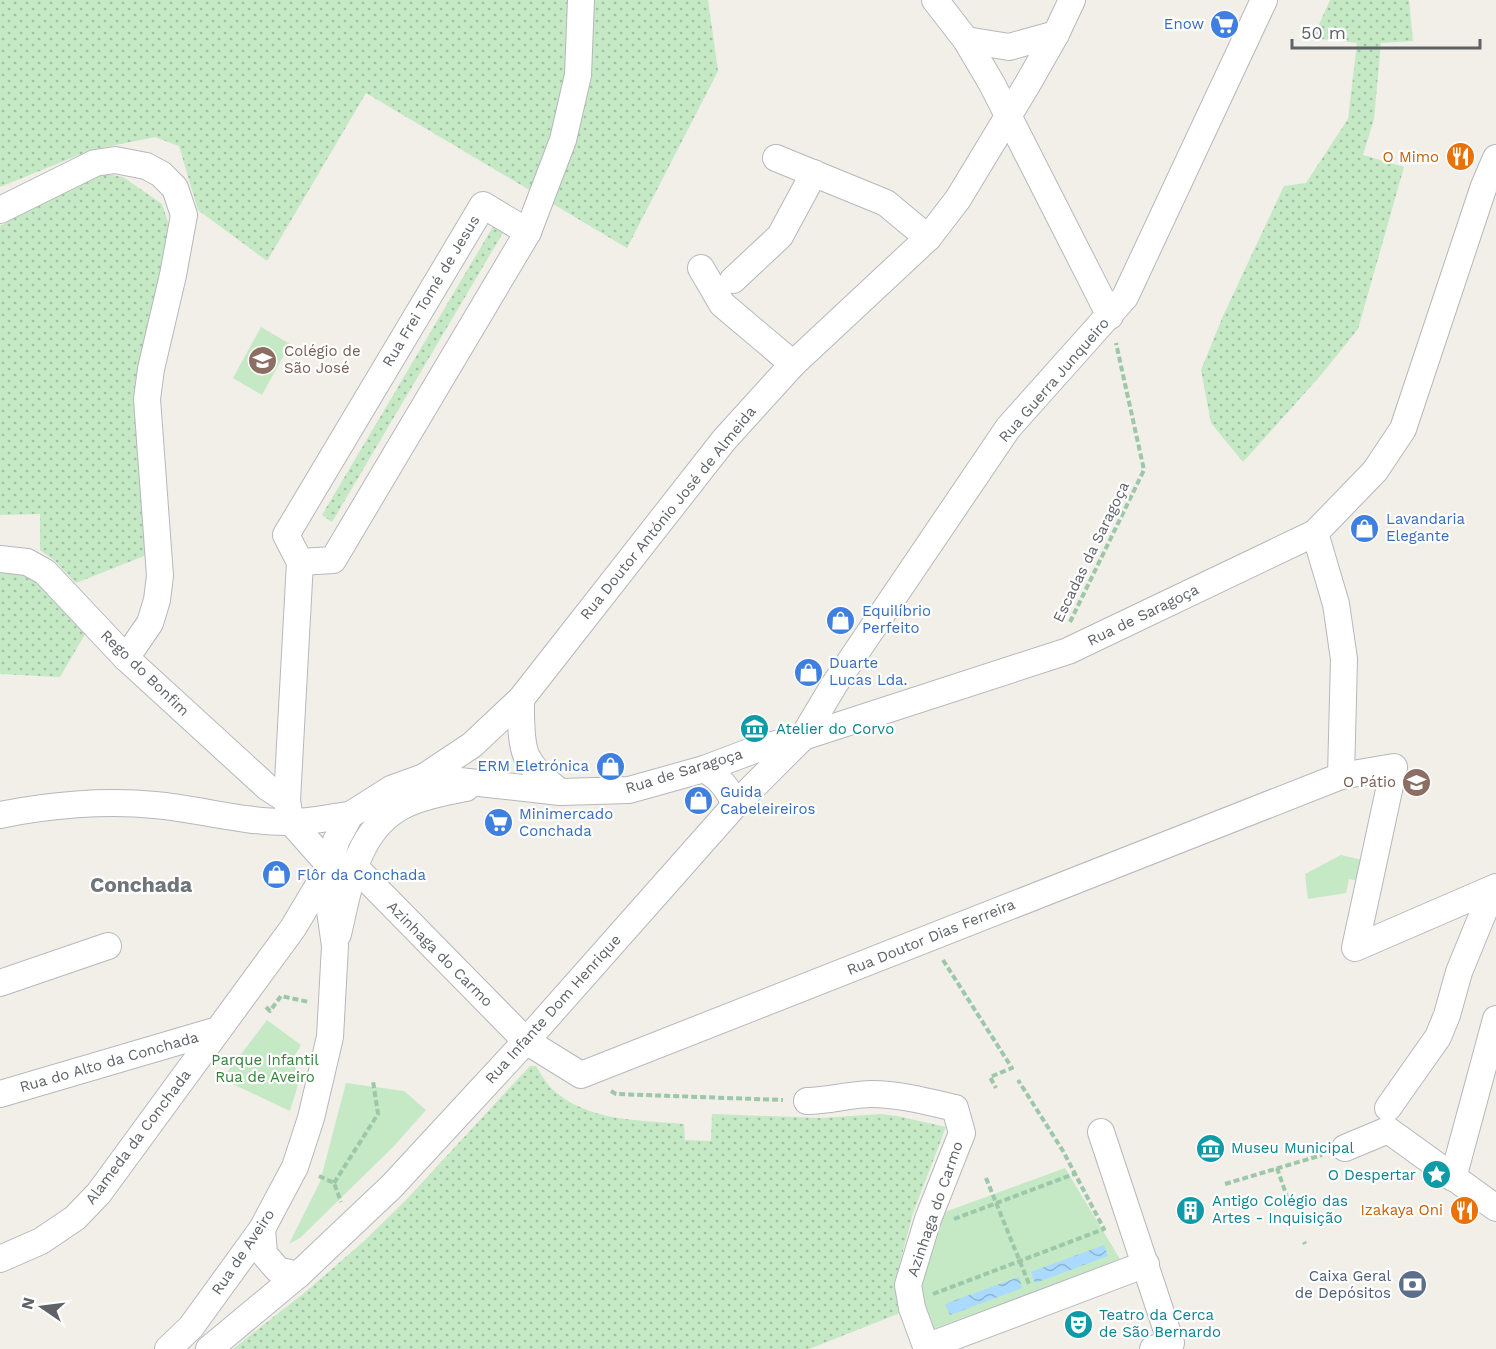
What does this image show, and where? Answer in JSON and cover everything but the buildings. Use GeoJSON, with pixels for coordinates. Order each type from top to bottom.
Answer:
{"type":"FeatureCollection","features":[{"type":"Feature","properties":{"kind":"street"},"geometry":{"type":"LineString","coordinates":[[289,811],[300,562],[333,560],[528,232],[563,140],[578,75],[581,0]]}},
{"type":"Feature","properties":{"kind":"street"},"geometry":{"type":"LineString","coordinates":[[935,0],[966,40],[992,84],[1110,316]]}},
{"type":"Feature","properties":{"kind":"street","name":"Rua Doutor António José de Almeida"},"geometry":{"type":"LineString","coordinates":[[424,777],[472,745],[521,699],[724,440],[793,364],[928,238],[958,199],[1008,117],[1056,34],[1072,0]]}},
{"type":"Feature","properties":{"kind":"street","name":"Rua Guerra Junqueiro"},"geometry":{"type":"LineString","coordinates":[[802,737],[834,685],[1008,428],[1125,297],[1264,0]]}},
{"type":"Feature","properties":{"kind":"street"},"geometry":{"type":"LineString","coordinates":[[966,40],[1009,47],[1056,34]]}},
{"type":"Feature","properties":{"kind":"street"},"geometry":{"type":"LineString","coordinates":[[776,158],[886,203],[928,238]]}},
{"type":"Feature","properties":{"kind":"street","name":"Rua de Saragoça"},"geometry":{"type":"LineString","coordinates":[[424,777],[560,792],[629,790],[704,769],[757,749],[802,737],[1068,651],[1314,533],[1375,471],[1403,429],[1484,186],[1496,158]]}},
{"type":"Feature","properties":{"kind":"street"},"geometry":{"type":"LineString","coordinates":[[0,210],[95,162],[115,160],[146,166],[161,174],[175,188],[184,215],[173,275],[151,369],[147,399],[160,576],[157,600],[150,623],[126,658]]}},
{"type":"Feature","properties":{"kind":"street"},"geometry":{"type":"LineString","coordinates":[[733,280],[780,236],[814,173]]}},
{"type":"Feature","properties":{"kind":"street","name":"Rua Frei Tomé de Jesus"},"geometry":{"type":"LineString","coordinates":[[300,562],[286,535],[483,205],[528,232]]}},
{"type":"Feature","properties":{"kind":"street"},"geometry":{"type":"LineString","coordinates":[[701,268],[722,304],[793,364]]}},
{"type":"Feature","properties":{"kind":"street"},"geometry":{"type":"LineString","coordinates":[[1314,533],[1336,604],[1344,659],[1341,776],[1394,767],[1355,948],[1495,888]]}},
{"type":"Feature","properties":{"kind":"street","name":"Rego do Bonfim"},"geometry":{"type":"LineString","coordinates":[[0,559],[27,562],[45,572],[126,658],[267,787],[342,866]]}},
{"type":"Feature","properties":{"kind":"street"},"geometry":{"type":"LineString","coordinates":[[521,699],[526,755],[540,775],[560,792]]}},
{"type":"Feature","properties":{"kind":"street","name":"Rua Infante Dom Henrique"},"geometry":{"type":"LineString","coordinates":[[298,1275],[392,1186],[525,1041],[735,805],[802,737]]}},
{"type":"Feature","properties":{"kind":"street"},"geometry":{"type":"LineString","coordinates":[[704,769],[718,777],[729,790],[735,805]]}},
{"type":"Feature","properties":{"kind":"street","name":"Rua Doutor Dias Ferreira"},"geometry":{"type":"LineString","coordinates":[[525,1041],[581,1075],[1341,776]]}},
{"type":"Feature","properties":{"kind":"street"},"geometry":{"type":"LineString","coordinates":[[335,946],[342,866],[336,841],[350,815],[391,789],[424,777]]}},
{"type":"Feature","properties":{"kind":"street"},"geometry":{"type":"LineString","coordinates":[[342,866],[372,830],[400,807],[437,794],[484,784]]}},
{"type":"Feature","properties":{"kind":"street"},"geometry":{"type":"LineString","coordinates":[[0,795],[33,808]]}},
{"type":"Feature","properties":{"kind":"street"},"geometry":{"type":"LineString","coordinates":[[0,815],[33,808],[121,803],[155,805],[241,818],[289,811],[350,815]]}},
{"type":"Feature","properties":{"kind":"street","name":"Azinhaga do Carmo"},"geometry":{"type":"LineString","coordinates":[[342,866],[525,1041]]}},
{"type":"Feature","properties":{"kind":"street","name":"Rua de Aveiro"},"geometry":{"type":"LineString","coordinates":[[168,1349],[191,1327],[262,1229],[295,1167],[311,1118],[330,1037],[335,946],[328,897],[342,866]]}},
{"type":"Feature","properties":{"kind":"street","name":"Alameda da Conchada"},"geometry":{"type":"LineString","coordinates":[[0,1259],[40,1241],[75,1218],[99,1193],[293,928],[342,866]]}},
{"type":"Feature","properties":{"kind":"street"},"geometry":{"type":"LineString","coordinates":[[1345,1148],[1388,1119],[1438,1037],[1447,1015],[1459,972],[1495,888]]}},
{"type":"Feature","properties":{"kind":"street"},"geometry":{"type":"LineString","coordinates":[[0,983],[108,946]]}},
{"type":"Feature","properties":{"kind":"street"},"geometry":{"type":"LineString","coordinates":[[1453,1178],[1496,1018]]}},
{"type":"Feature","properties":{"kind":"street","name":"Rua do Alto da Conchada"},"geometry":{"type":"LineString","coordinates":[[0,1094],[218,1030]]}},
{"type":"Feature","properties":{"kind":"street","name":"Azinhaga do Carmo"},"geometry":{"type":"LineString","coordinates":[[807,1101],[872,1094],[927,1101],[955,1108],[962,1133],[928,1219],[908,1285],[912,1308],[926,1348]]}},
{"type":"Feature","properties":{"kind":"street"},"geometry":{"type":"LineString","coordinates":[[1388,1119],[1453,1178],[1496,1208]]}},
{"type":"Feature","properties":{"kind":"street"},"geometry":{"type":"LineString","coordinates":[[1101,1132],[1171,1342],[1153,1349]]}},
{"type":"Feature","properties":{"kind":"street"},"geometry":{"type":"LineString","coordinates":[[262,1229],[264,1254],[278,1270],[298,1275]]}},
{"type":"Feature","properties":{"kind":"street"},"geometry":{"type":"LineString","coordinates":[[926,1348],[1146,1264]]}},
{"type":"Feature","properties":{"kind":"street"},"geometry":{"type":"LineString","coordinates":[[209,1349],[298,1275]]}},
{"type":"Feature","properties":{"kind":"path","name":"Escadas da Saragoça"},"geometry":{"type":"LineString","coordinates":[[1069,624],[1144,470],[1116,340]]}},
{"type":"Feature","properties":{"kind":"path"},"geometry":{"type":"LineString","coordinates":[[940,955],[1012,1068],[990,1077],[996,1088]]}},
{"type":"Feature","properties":{"kind":"path"},"geometry":{"type":"LineString","coordinates":[[270,1011],[281,996]]}},
{"type":"Feature","properties":{"kind":"path"},"geometry":{"type":"LineString","coordinates":[[924,1298],[1104,1229],[1063,1151],[1018,1080]]}},
{"type":"Feature","properties":{"kind":"path"},"geometry":{"type":"LineString","coordinates":[[334,1183],[378,1114],[373,1081]]}},
{"type":"Feature","properties":{"kind":"path"},"geometry":{"type":"LineString","coordinates":[[616,1094],[807,1101]]}},
{"type":"Feature","properties":{"kind":"path"},"geometry":{"type":"LineString","coordinates":[[1225,1184],[1345,1148]]}},
{"type":"Feature","properties":{"kind":"path"},"geometry":{"type":"LineString","coordinates":[[1277,1168],[1287,1197]]}},
{"type":"Feature","properties":{"kind":"path"},"geometry":{"type":"LineString","coordinates":[[961,1216],[1074,1174]]}},
{"type":"Feature","properties":{"kind":"path"},"geometry":{"type":"LineString","coordinates":[[986,1178],[1029,1285]]}},
{"type":"Feature","properties":{"kind":"green space"},"geometry":{"type":"Polygon","coordinates":[[[0,0],[708,0],[718,71],[627,248],[366,93],[267,261],[198,210],[179,146],[155,137],[91,150],[0,187],[0,0]]]}},
{"type":"Feature","properties":{"kind":"green space"},"geometry":{"type":"Polygon","coordinates":[[[1330,0],[1409,0],[1413,41],[1381,43],[1374,119],[1363,155],[1404,167],[1358,329],[1321,375],[1243,462],[1211,423],[1201,370],[1223,316],[1284,186],[1306,183],[1348,119],[1357,43],[1313,38],[1330,0]]]}},
{"type":"Feature","properties":{"kind":"green space"},"geometry":{"type":"Polygon","coordinates":[[[96,172],[123,177],[162,204],[169,225],[139,382],[149,554],[76,583],[54,560],[40,550],[40,514],[0,515],[0,226],[96,172]]]}},
{"type":"Feature","properties":{"kind":"green space"},"geometry":{"type":"Polygon","coordinates":[[[494,225],[504,231],[332,522],[322,515],[494,225]]]}},
{"type":"Feature","properties":{"kind":"green space"},"geometry":{"type":"Polygon","coordinates":[[[261,327],[290,344],[262,395],[233,378],[261,327]]]}},
{"type":"Feature","properties":{"kind":"green space"},"geometry":{"type":"Polygon","coordinates":[[[0,569],[24,572],[39,579],[88,629],[60,677],[0,674],[0,569]]]}},
{"type":"Feature","properties":{"kind":"green space"},"geometry":{"type":"Polygon","coordinates":[[[1341,855],[1362,860],[1358,881],[1349,879],[1346,893],[1308,899],[1305,874],[1341,855]]]}},
{"type":"Feature","properties":{"kind":"green space","name":"Parque Infantil Rua de Aveiro"},"geometry":{"type":"Polygon","coordinates":[[[267,1020],[301,1045],[292,1060],[298,1079],[290,1111],[222,1079],[267,1020]]]}},
{"type":"Feature","properties":{"kind":"green space"},"geometry":{"type":"Polygon","coordinates":[[[530,1066],[536,1066],[552,1089],[581,1108],[598,1114],[632,1120],[684,1124],[685,1140],[711,1141],[712,1114],[822,1118],[880,1114],[946,1127],[913,1213],[894,1285],[900,1313],[809,1349],[233,1349],[309,1289],[363,1242],[406,1200],[530,1066]]]}},
{"type":"Feature","properties":{"kind":"green space"},"geometry":{"type":"Polygon","coordinates":[[[346,1083],[404,1091],[426,1110],[393,1147],[300,1238],[289,1244],[320,1182],[346,1083]]]}},
{"type":"Feature","properties":{"kind":"green space"},"geometry":{"type":"Polygon","coordinates":[[[1065,1168],[1120,1259],[929,1331],[920,1294],[922,1274],[945,1212],[1065,1168]]]}},
{"type":"Feature","properties":{"kind":"water"},"geometry":{"type":"Polygon","coordinates":[[[1104,1245],[1108,1256],[1035,1283],[1031,1272],[1104,1245]]]}},
{"type":"Feature","properties":{"kind":"water"},"geometry":{"type":"Polygon","coordinates":[[[1019,1277],[1022,1288],[950,1315],[945,1304],[1019,1277]]]}},
{"type":"Feature","properties":{"kind":"place","name":"Enow"},"geometry":{"type":"Point","coordinates":[1225,24]}},
{"type":"Feature","properties":{"kind":"place","name":"O Mimo"},"geometry":{"type":"Point","coordinates":[1460,157]}},
{"type":"Feature","properties":{"kind":"place","name":"Colégio de São José"},"geometry":{"type":"Point","coordinates":[263,360]}},
{"type":"Feature","properties":{"kind":"place","name":"Lavandaria Elegante"},"geometry":{"type":"Point","coordinates":[1365,528]}},
{"type":"Feature","properties":{"kind":"place","name":"Equilíbrio Perfeito"},"geometry":{"type":"Point","coordinates":[841,620]}},
{"type":"Feature","properties":{"kind":"place","name":"Duarte Lucas Lda."},"geometry":{"type":"Point","coordinates":[808,672]}},
{"type":"Feature","properties":{"kind":"place","name":"Atelier do Corvo"},"geometry":{"type":"Point","coordinates":[755,729]}},
{"type":"Feature","properties":{"kind":"place","name":"ERM Eletrónica"},"geometry":{"type":"Point","coordinates":[610,766]}},
{"type":"Feature","properties":{"kind":"place","name":"O Pátio"},"geometry":{"type":"Point","coordinates":[1417,782]}},
{"type":"Feature","properties":{"kind":"place","name":"Guida Cabeleireiros"},"geometry":{"type":"Point","coordinates":[699,801]}},
{"type":"Feature","properties":{"kind":"place","name":"Minimercado Conchada"},"geometry":{"type":"Point","coordinates":[498,823]}},
{"type":"Feature","properties":{"kind":"place","name":"Flôr da Conchada"},"geometry":{"type":"Point","coordinates":[276,875]}},
{"type":"Feature","properties":{"kind":"place","name":"Museu Municipal"},"geometry":{"type":"Point","coordinates":[1210,1148]}},
{"type":"Feature","properties":{"kind":"place","name":"O Despertar"},"geometry":{"type":"Point","coordinates":[1437,1175]}},
{"type":"Feature","properties":{"kind":"place","name":"Antigo Colégio das Artes - Inquisição"},"geometry":{"type":"Point","coordinates":[1191,1210]}},
{"type":"Feature","properties":{"kind":"place","name":"Izakaya Oni"},"geometry":{"type":"Point","coordinates":[1464,1210]}},
{"type":"Feature","properties":{"kind":"place","name":"Caixa Geral de Depósitos"},"geometry":{"type":"Point","coordinates":[1412,1285]}},
{"type":"Feature","properties":{"kind":"place","name":"Teatro da Cerca de São Bernardo"},"geometry":{"type":"Point","coordinates":[1078,1324]}},
{"type":"Feature","properties":{"kind":"district","name":"Conchada"},"geometry":{"type":"Point","coordinates":[141,885]}}]}
